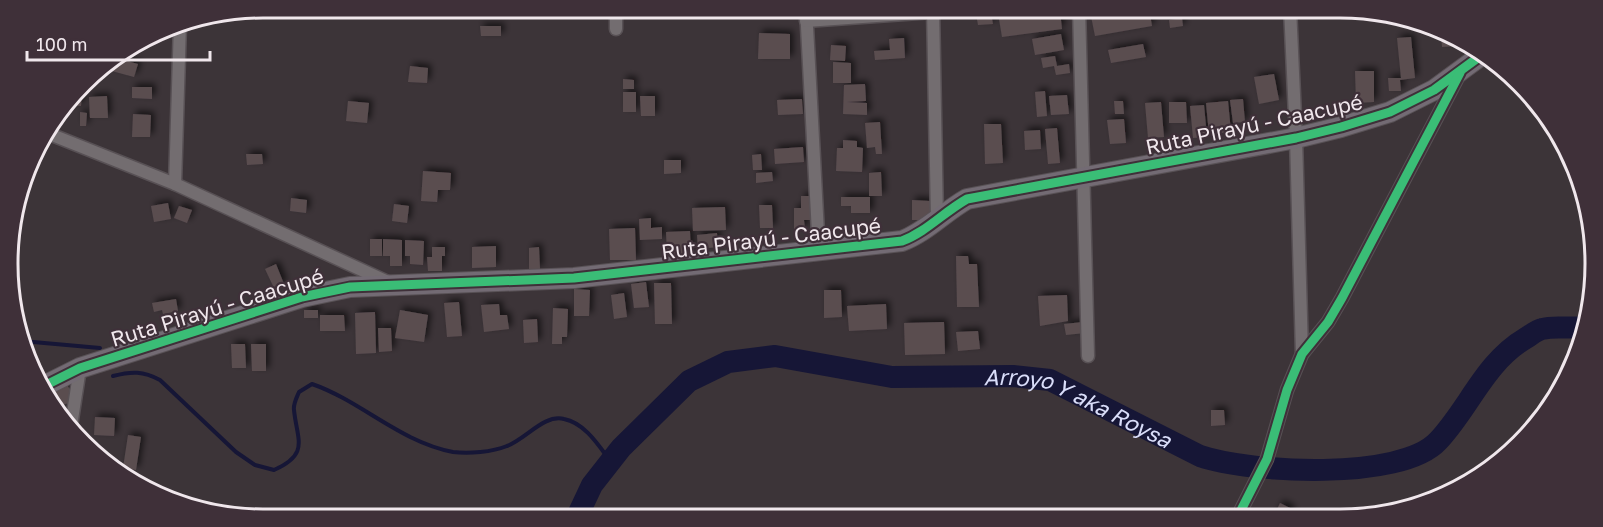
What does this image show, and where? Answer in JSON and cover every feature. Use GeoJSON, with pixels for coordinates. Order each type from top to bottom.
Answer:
{"type":"FeatureCollection","features":[{"type":"Feature","properties":{"kind":"main road","name":"Ruta Pirayú - Caacupé"},"geometry":{"type":"LineString","coordinates":[[49,383],[80,368],[302,297],[350,286],[390,283],[467,284],[574,278],[819,252],[902,240],[916,236],[967,199],[1296,138],[1390,112],[1434,90],[1476,59]]}},
{"type":"Feature","properties":{"kind":"street"},"geometry":{"type":"LineString","coordinates":[[616,18],[616,29]]}},
{"type":"Feature","properties":{"kind":"street"},"geometry":{"type":"LineString","coordinates":[[819,252],[806,21],[841,18]]}},
{"type":"Feature","properties":{"kind":"street"},"geometry":{"type":"LineString","coordinates":[[933,18],[937,219]]}},
{"type":"Feature","properties":{"kind":"street"},"geometry":{"type":"LineString","coordinates":[[1079,18],[1089,356]]}},
{"type":"Feature","properties":{"kind":"street"},"geometry":{"type":"LineString","coordinates":[[1290,18],[1302,354]]}},
{"type":"Feature","properties":{"kind":"street"},"geometry":{"type":"LineString","coordinates":[[175,184],[180,33]]}},
{"type":"Feature","properties":{"kind":"street"},"geometry":{"type":"LineString","coordinates":[[1242,509],[1255,488],[1267,459],[1287,390],[1302,354],[1328,322],[1342,298],[1461,70]]}},
{"type":"Feature","properties":{"kind":"street"},"geometry":{"type":"LineString","coordinates":[[54,136],[175,184],[390,283]]}},
{"type":"Feature","properties":{"kind":"street"},"geometry":{"type":"LineString","coordinates":[[72,417],[80,368]]}},
{"type":"Feature","properties":{"kind":"building"},"geometry":{"type":"Polygon","coordinates":[[[977,18],[992,18],[993,24],[978,25],[977,18]]]}},
{"type":"Feature","properties":{"kind":"building"},"geometry":{"type":"Polygon","coordinates":[[[1061,18],[1062,29],[1002,37],[999,19],[1061,18]]]}},
{"type":"Feature","properties":{"kind":"building"},"geometry":{"type":"Polygon","coordinates":[[[1091,18],[1151,18],[1152,26],[1095,36],[1091,18]]]}},
{"type":"Feature","properties":{"kind":"building"},"geometry":{"type":"Polygon","coordinates":[[[1182,18],[1183,26],[1170,28],[1169,20],[1182,18]]]}},
{"type":"Feature","properties":{"kind":"building"},"geometry":{"type":"Polygon","coordinates":[[[480,26],[501,26],[501,36],[481,36],[480,26]]]}},
{"type":"Feature","properties":{"kind":"building"},"geometry":{"type":"Polygon","coordinates":[[[759,33],[790,34],[790,59],[758,59],[759,33]]]}},
{"type":"Feature","properties":{"kind":"building"},"geometry":{"type":"Polygon","coordinates":[[[1061,34],[1064,50],[1035,55],[1032,39],[1061,34]]]}},
{"type":"Feature","properties":{"kind":"building"},"geometry":{"type":"Polygon","coordinates":[[[1411,37],[1415,78],[1400,80],[1401,91],[1389,91],[1388,78],[1401,78],[1397,38],[1411,37]]]}},
{"type":"Feature","properties":{"kind":"building"},"geometry":{"type":"Polygon","coordinates":[[[904,38],[905,58],[875,60],[874,51],[890,50],[889,39],[904,38]]]}},
{"type":"Feature","properties":{"kind":"building"},"geometry":{"type":"Polygon","coordinates":[[[1441,40],[1454,46],[1442,47],[1441,40]]]}},
{"type":"Feature","properties":{"kind":"building"},"geometry":{"type":"Polygon","coordinates":[[[1143,44],[1146,57],[1111,63],[1108,50],[1143,44]]]}},
{"type":"Feature","properties":{"kind":"building"},"geometry":{"type":"Polygon","coordinates":[[[831,45],[846,46],[845,61],[830,60],[831,45]]]}},
{"type":"Feature","properties":{"kind":"building"},"geometry":{"type":"Polygon","coordinates":[[[1055,56],[1057,66],[1069,64],[1070,73],[1056,75],[1054,66],[1043,68],[1041,58],[1055,56]]]}},
{"type":"Feature","properties":{"kind":"building"},"geometry":{"type":"Polygon","coordinates":[[[125,60],[138,64],[134,77],[112,71],[125,60]]]}},
{"type":"Feature","properties":{"kind":"building"},"geometry":{"type":"Polygon","coordinates":[[[833,62],[851,63],[851,83],[833,83],[833,62]]]}},
{"type":"Feature","properties":{"kind":"building"},"geometry":{"type":"Polygon","coordinates":[[[410,66],[428,68],[427,83],[408,82],[410,66]]]}},
{"type":"Feature","properties":{"kind":"building"},"geometry":{"type":"Polygon","coordinates":[[[1355,71],[1374,71],[1374,102],[1356,103],[1355,71]]]}},
{"type":"Feature","properties":{"kind":"building"},"geometry":{"type":"Polygon","coordinates":[[[1274,74],[1279,100],[1259,104],[1254,77],[1274,74]]]}},
{"type":"Feature","properties":{"kind":"building"},"geometry":{"type":"Polygon","coordinates":[[[623,79],[634,80],[634,89],[623,89],[623,79]]]}},
{"type":"Feature","properties":{"kind":"building"},"geometry":{"type":"Polygon","coordinates":[[[865,84],[866,101],[847,102],[867,103],[867,115],[843,114],[844,85],[865,84]]]}},
{"type":"Feature","properties":{"kind":"building"},"geometry":{"type":"Polygon","coordinates":[[[132,87],[152,87],[152,99],[132,98],[132,87]]]}},
{"type":"Feature","properties":{"kind":"building"},"geometry":{"type":"Polygon","coordinates":[[[1045,91],[1047,116],[1037,117],[1035,92],[1045,91]]]}},
{"type":"Feature","properties":{"kind":"building"},"geometry":{"type":"Polygon","coordinates":[[[623,92],[636,92],[636,112],[623,112],[623,92]]]}},
{"type":"Feature","properties":{"kind":"building"},"geometry":{"type":"Polygon","coordinates":[[[1067,95],[1069,114],[1051,115],[1049,96],[1067,95]]]}},
{"type":"Feature","properties":{"kind":"building"},"geometry":{"type":"Polygon","coordinates":[[[107,96],[108,118],[90,118],[89,97],[107,96]]]}},
{"type":"Feature","properties":{"kind":"building"},"geometry":{"type":"Polygon","coordinates":[[[640,96],[655,96],[655,116],[641,116],[640,96]]]}},
{"type":"Feature","properties":{"kind":"building"},"geometry":{"type":"Polygon","coordinates":[[[802,99],[803,114],[778,115],[777,100],[802,99]]]}},
{"type":"Feature","properties":{"kind":"building"},"geometry":{"type":"Polygon","coordinates":[[[1243,99],[1245,122],[1233,123],[1230,100],[1243,99]]]}},
{"type":"Feature","properties":{"kind":"building"},"geometry":{"type":"Polygon","coordinates":[[[348,101],[369,103],[367,123],[346,121],[348,101]]]}},
{"type":"Feature","properties":{"kind":"building"},"geometry":{"type":"Polygon","coordinates":[[[1114,101],[1123,101],[1124,114],[1115,114],[1114,101]]]}},
{"type":"Feature","properties":{"kind":"building"},"geometry":{"type":"Polygon","coordinates":[[[1228,101],[1231,132],[1209,134],[1206,103],[1228,101]]]}},
{"type":"Feature","properties":{"kind":"building"},"geometry":{"type":"Polygon","coordinates":[[[1161,102],[1164,137],[1148,138],[1145,103],[1161,102]]]}},
{"type":"Feature","properties":{"kind":"building"},"geometry":{"type":"Polygon","coordinates":[[[1169,102],[1186,102],[1187,123],[1169,123],[1169,102]]]}},
{"type":"Feature","properties":{"kind":"building"},"geometry":{"type":"Polygon","coordinates":[[[1204,105],[1207,137],[1193,138],[1190,106],[1204,105]]]}},
{"type":"Feature","properties":{"kind":"building"},"geometry":{"type":"Polygon","coordinates":[[[80,112],[87,113],[86,126],[80,126],[80,112]]]}},
{"type":"Feature","properties":{"kind":"building"},"geometry":{"type":"Polygon","coordinates":[[[133,114],[151,115],[150,137],[132,137],[133,114]]]}},
{"type":"Feature","properties":{"kind":"building"},"geometry":{"type":"Polygon","coordinates":[[[1124,119],[1126,143],[1110,144],[1107,120],[1124,119]]]}},
{"type":"Feature","properties":{"kind":"building"},"geometry":{"type":"Polygon","coordinates":[[[880,122],[882,154],[876,154],[875,147],[867,148],[865,123],[880,122]]]}},
{"type":"Feature","properties":{"kind":"building"},"geometry":{"type":"Polygon","coordinates":[[[984,124],[1001,124],[1003,163],[985,164],[984,124]]]}},
{"type":"Feature","properties":{"kind":"building"},"geometry":{"type":"Polygon","coordinates":[[[1057,128],[1060,163],[1048,164],[1045,129],[1057,128]]]}},
{"type":"Feature","properties":{"kind":"building"},"geometry":{"type":"Polygon","coordinates":[[[1040,130],[1041,149],[1025,150],[1024,131],[1040,130]]]}},
{"type":"Feature","properties":{"kind":"building"},"geometry":{"type":"Polygon","coordinates":[[[843,140],[857,141],[857,147],[863,148],[862,172],[836,171],[837,148],[843,148],[843,140]]]}},
{"type":"Feature","properties":{"kind":"building"},"geometry":{"type":"Polygon","coordinates":[[[803,147],[804,162],[775,164],[774,149],[803,147]]]}},
{"type":"Feature","properties":{"kind":"building"},"geometry":{"type":"Polygon","coordinates":[[[246,154],[262,154],[263,164],[247,165],[246,154]]]}},
{"type":"Feature","properties":{"kind":"building"},"geometry":{"type":"Polygon","coordinates":[[[761,154],[762,170],[753,170],[752,155],[761,154]]]}},
{"type":"Feature","properties":{"kind":"building"},"geometry":{"type":"Polygon","coordinates":[[[664,160],[681,160],[681,173],[664,174],[664,160]]]}},
{"type":"Feature","properties":{"kind":"building"},"geometry":{"type":"Polygon","coordinates":[[[423,171],[451,173],[450,190],[438,190],[437,202],[421,201],[423,171]]]}},
{"type":"Feature","properties":{"kind":"building"},"geometry":{"type":"Polygon","coordinates":[[[772,172],[773,181],[756,183],[756,173],[772,172]]]}},
{"type":"Feature","properties":{"kind":"building"},"geometry":{"type":"Polygon","coordinates":[[[881,172],[882,196],[869,196],[869,173],[881,172]]]}},
{"type":"Feature","properties":{"kind":"building"},"geometry":{"type":"Polygon","coordinates":[[[801,196],[812,196],[813,220],[804,220],[805,229],[794,229],[794,208],[801,208],[801,196]]]}},
{"type":"Feature","properties":{"kind":"building"},"geometry":{"type":"Polygon","coordinates":[[[841,197],[870,197],[870,213],[851,213],[851,206],[841,206],[841,197]]]}},
{"type":"Feature","properties":{"kind":"building"},"geometry":{"type":"Polygon","coordinates":[[[291,198],[307,200],[306,213],[290,211],[291,198]]]}},
{"type":"Feature","properties":{"kind":"building"},"geometry":{"type":"Polygon","coordinates":[[[912,200],[930,201],[930,220],[912,220],[912,200]]]}},
{"type":"Feature","properties":{"kind":"building"},"geometry":{"type":"Polygon","coordinates":[[[168,203],[171,219],[154,222],[151,206],[168,203]]]}},
{"type":"Feature","properties":{"kind":"building"},"geometry":{"type":"Polygon","coordinates":[[[394,204],[409,206],[407,223],[392,221],[394,204]]]}},
{"type":"Feature","properties":{"kind":"building"},"geometry":{"type":"Polygon","coordinates":[[[759,205],[772,205],[773,228],[760,228],[759,205]]]}},
{"type":"Feature","properties":{"kind":"building"},"geometry":{"type":"Polygon","coordinates":[[[179,206],[192,210],[187,223],[174,218],[179,206]]]}},
{"type":"Feature","properties":{"kind":"building"},"geometry":{"type":"Polygon","coordinates":[[[725,207],[726,230],[693,231],[692,208],[725,207]]]}},
{"type":"Feature","properties":{"kind":"building"},"geometry":{"type":"Polygon","coordinates":[[[651,218],[651,228],[662,227],[662,239],[640,240],[639,219],[651,218]]]}},
{"type":"Feature","properties":{"kind":"building"},"geometry":{"type":"Polygon","coordinates":[[[635,228],[636,260],[610,260],[609,229],[635,228]]]}},
{"type":"Feature","properties":{"kind":"building"},"geometry":{"type":"Polygon","coordinates":[[[690,231],[691,254],[667,254],[666,232],[690,231]]]}},
{"type":"Feature","properties":{"kind":"building"},"geometry":{"type":"Polygon","coordinates":[[[717,233],[718,247],[698,249],[697,235],[717,233]]]}},
{"type":"Feature","properties":{"kind":"building"},"geometry":{"type":"Polygon","coordinates":[[[370,239],[382,239],[382,256],[370,256],[370,239]]]}},
{"type":"Feature","properties":{"kind":"building"},"geometry":{"type":"Polygon","coordinates":[[[383,239],[402,240],[402,266],[390,266],[390,256],[383,256],[383,239]]]}},
{"type":"Feature","properties":{"kind":"building"},"geometry":{"type":"Polygon","coordinates":[[[405,240],[424,241],[423,265],[410,264],[410,256],[405,256],[405,240]]]}},
{"type":"Feature","properties":{"kind":"building"},"geometry":{"type":"Polygon","coordinates":[[[496,246],[496,267],[472,268],[472,247],[496,246]]]}},
{"type":"Feature","properties":{"kind":"building"},"geometry":{"type":"Polygon","coordinates":[[[432,247],[445,247],[445,256],[442,256],[442,271],[428,271],[427,257],[432,257],[432,247]]]}},
{"type":"Feature","properties":{"kind":"building"},"geometry":{"type":"Polygon","coordinates":[[[539,247],[540,269],[529,269],[529,248],[539,247]]]}},
{"type":"Feature","properties":{"kind":"building"},"geometry":{"type":"Polygon","coordinates":[[[956,256],[968,256],[969,264],[977,264],[979,307],[957,307],[956,256]]]}},
{"type":"Feature","properties":{"kind":"building"},"geometry":{"type":"Polygon","coordinates":[[[276,264],[284,284],[274,288],[265,269],[276,264]]]}},
{"type":"Feature","properties":{"kind":"building"},"geometry":{"type":"Polygon","coordinates":[[[646,282],[649,307],[634,308],[631,284],[646,282]]]}},
{"type":"Feature","properties":{"kind":"building"},"geometry":{"type":"Polygon","coordinates":[[[654,283],[671,283],[672,324],[655,324],[654,283]]]}},
{"type":"Feature","properties":{"kind":"building"},"geometry":{"type":"Polygon","coordinates":[[[574,289],[590,290],[589,316],[574,316],[574,289]]]}},
{"type":"Feature","properties":{"kind":"building"},"geometry":{"type":"Polygon","coordinates":[[[824,290],[841,290],[842,317],[824,318],[824,290]]]}},
{"type":"Feature","properties":{"kind":"building"},"geometry":{"type":"Polygon","coordinates":[[[624,293],[627,317],[614,319],[611,295],[624,293]]]}},
{"type":"Feature","properties":{"kind":"building"},"geometry":{"type":"Polygon","coordinates":[[[1067,295],[1068,321],[1040,326],[1038,296],[1067,295]]]}},
{"type":"Feature","properties":{"kind":"building"},"geometry":{"type":"Polygon","coordinates":[[[176,299],[178,311],[163,314],[162,310],[154,312],[152,303],[176,299]]]}},
{"type":"Feature","properties":{"kind":"building"},"geometry":{"type":"Polygon","coordinates":[[[459,302],[462,336],[447,337],[444,303],[459,302]]]}},
{"type":"Feature","properties":{"kind":"building"},"geometry":{"type":"Polygon","coordinates":[[[499,304],[500,315],[507,315],[509,329],[484,332],[481,305],[499,304]]]}},
{"type":"Feature","properties":{"kind":"building"},"geometry":{"type":"Polygon","coordinates":[[[886,304],[887,329],[849,331],[847,306],[886,304]]]}},
{"type":"Feature","properties":{"kind":"building"},"geometry":{"type":"Polygon","coordinates":[[[553,308],[568,309],[567,337],[562,337],[562,344],[552,344],[553,308]]]}},
{"type":"Feature","properties":{"kind":"building"},"geometry":{"type":"Polygon","coordinates":[[[304,310],[318,310],[318,318],[304,318],[304,310]]]}},
{"type":"Feature","properties":{"kind":"building"},"geometry":{"type":"Polygon","coordinates":[[[400,310],[428,315],[424,342],[395,338],[400,310]]]}},
{"type":"Feature","properties":{"kind":"building"},"geometry":{"type":"Polygon","coordinates":[[[375,312],[376,353],[356,354],[355,313],[375,312]]]}},
{"type":"Feature","properties":{"kind":"building"},"geometry":{"type":"Polygon","coordinates":[[[320,315],[344,315],[345,331],[320,331],[320,315]]]}},
{"type":"Feature","properties":{"kind":"building"},"geometry":{"type":"Polygon","coordinates":[[[537,319],[538,342],[524,343],[523,320],[537,319]]]}},
{"type":"Feature","properties":{"kind":"building"},"geometry":{"type":"Polygon","coordinates":[[[944,322],[945,354],[905,355],[904,323],[944,322]]]}},
{"type":"Feature","properties":{"kind":"building"},"geometry":{"type":"Polygon","coordinates":[[[1083,322],[1085,333],[1066,335],[1064,324],[1083,322]]]}},
{"type":"Feature","properties":{"kind":"building"},"geometry":{"type":"Polygon","coordinates":[[[378,328],[391,328],[392,351],[379,352],[378,328]]]}},
{"type":"Feature","properties":{"kind":"building"},"geometry":{"type":"Polygon","coordinates":[[[978,331],[980,349],[958,351],[956,332],[978,331]]]}},
{"type":"Feature","properties":{"kind":"building"},"geometry":{"type":"Polygon","coordinates":[[[231,344],[245,344],[246,368],[232,368],[231,344]]]}},
{"type":"Feature","properties":{"kind":"building"},"geometry":{"type":"Polygon","coordinates":[[[251,344],[266,344],[266,371],[252,371],[251,344]]]}},
{"type":"Feature","properties":{"kind":"building"},"geometry":{"type":"Polygon","coordinates":[[[66,382],[75,400],[63,405],[52,388],[66,382]]]}},
{"type":"Feature","properties":{"kind":"building"},"geometry":{"type":"Polygon","coordinates":[[[1211,410],[1224,410],[1225,425],[1211,426],[1211,410]]]}},
{"type":"Feature","properties":{"kind":"building"},"geometry":{"type":"Polygon","coordinates":[[[95,417],[115,418],[114,436],[94,435],[95,417]]]}},
{"type":"Feature","properties":{"kind":"building"},"geometry":{"type":"Polygon","coordinates":[[[128,435],[141,437],[136,470],[123,465],[128,435]]]}},
{"type":"Feature","properties":{"kind":"building"},"geometry":{"type":"Polygon","coordinates":[[[1280,503],[1292,509],[1277,509],[1280,503]]]}},
{"type":"Feature","properties":{"kind":"waterway","name":"Arroyo Y aka Roysa"},"geometry":{"type":"LineString","coordinates":[[581,509],[592,485],[621,448],[689,381],[728,362],[775,356],[892,377],[1013,376],[1050,380],[1200,456],[1253,466],[1324,470],[1392,463],[1419,454],[1438,441],[1488,373],[1511,348],[1540,330],[1553,327],[1577,328]]}},
{"type":"Feature","properties":{"kind":"waterway"},"geometry":{"type":"LineString","coordinates":[[31,342],[100,348]]}},
{"type":"Feature","properties":{"kind":"waterway"},"geometry":{"type":"LineString","coordinates":[[113,376],[137,373],[160,380],[236,452],[255,465],[274,470],[293,458],[297,452],[299,445],[294,405],[299,392],[312,384],[347,400],[416,440],[453,452],[480,452],[501,448],[514,443],[549,420],[557,418],[579,425],[611,462]]}},
{"type":"Feature","properties":{"kind":"cycle path"},"geometry":{"type":"LineString","coordinates":[[49,383],[80,368],[302,297],[350,287],[574,278],[902,241],[967,199],[1296,138],[1390,112],[1434,90],[1476,59]]}},
{"type":"Feature","properties":{"kind":"cycle path"},"geometry":{"type":"LineString","coordinates":[[1242,509],[1267,459],[1287,390],[1302,354],[1328,322],[1342,298],[1460,73]]}}]}
